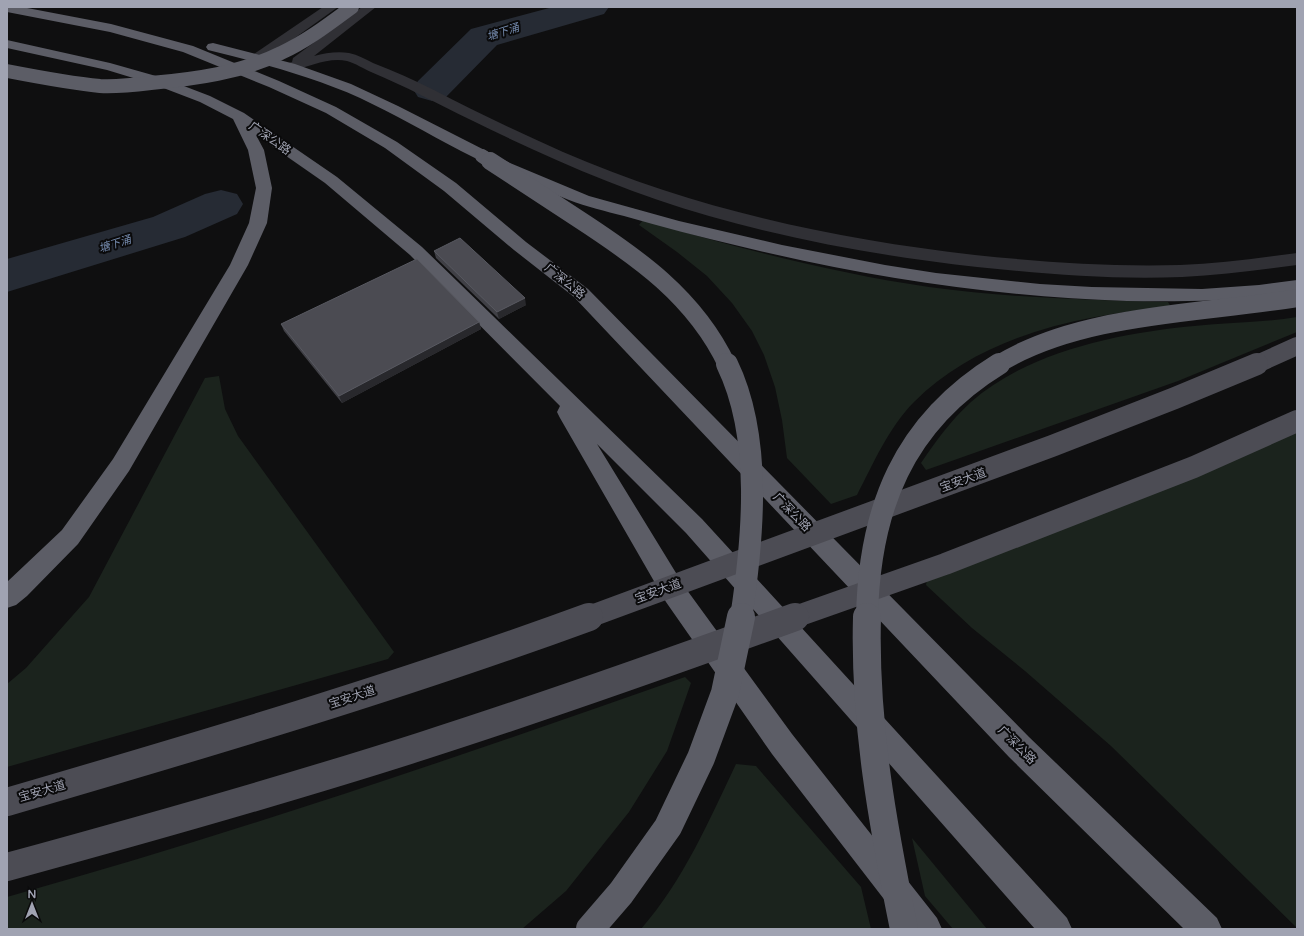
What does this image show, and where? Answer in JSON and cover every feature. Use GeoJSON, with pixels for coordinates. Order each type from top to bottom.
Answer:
{"type":"FeatureCollection","features":[{"type":"Feature","properties":{"kind":"highway"},"geometry":{"type":"LineString","coordinates":[[7,71],[95,86],[119,86],[168,82],[207,76],[253,65],[278,55],[315,34],[352,7]]}},
{"type":"Feature","properties":{"kind":"highway"},"geometry":{"type":"LineString","coordinates":[[7,8],[215,47],[259,57],[291,67],[365,95],[482,156],[585,201],[691,230],[779,251],[911,276],[1006,288],[1124,295],[1237,293],[1269,291],[1297,286]]}},
{"type":"Feature","properties":{"kind":"highway","name":"广深公路"},"geometry":{"type":"LineString","coordinates":[[112,28],[181,46],[317,103],[355,123],[391,145],[450,188],[520,246],[581,293],[1019,747],[1206,929]]}},
{"type":"Feature","properties":{"kind":"highway","name":"广深公路"},"geometry":{"type":"LineString","coordinates":[[7,44],[110,67],[158,80],[205,99],[239,116],[331,180],[416,251],[554,389],[620,451],[694,526],[1056,929]]}},
{"type":"Feature","properties":{"kind":"highway"},"geometry":{"type":"LineString","coordinates":[[7,597],[70,537],[121,465],[239,265],[258,223],[264,188],[256,150],[239,116]]}},
{"type":"Feature","properties":{"kind":"highway"},"geometry":{"type":"LineString","coordinates":[[482,156],[618,245],[660,277],[694,313],[718,345],[734,378],[743,410],[751,460],[752,512],[748,570],[739,632],[725,693],[701,758],[668,827],[621,894],[590,929]]}},
{"type":"Feature","properties":{"kind":"highway"},"geometry":{"type":"LineString","coordinates":[[904,929],[891,862],[871,732],[866,664],[866,620],[868,583],[872,551],[879,520],[896,476],[912,449],[927,427],[955,395],[986,370],[1039,343],[1080,331],[1116,323],[1297,298]]}},
{"type":"Feature","properties":{"kind":"highway"},"geometry":{"type":"LineString","coordinates":[[554,389],[675,594],[782,744],[926,929]]}},
{"type":"Feature","properties":{"kind":"main road","name":"宝安大道"},"geometry":{"type":"LineString","coordinates":[[7,802],[213,741],[370,692],[527,639],[1043,451],[1153,408],[1297,346]]}},
{"type":"Feature","properties":{"kind":"main road"},"geometry":{"type":"LineString","coordinates":[[7,867],[174,821],[422,746],[618,681],[945,564],[1194,467],[1297,421]]}},
{"type":"Feature","properties":{"kind":"street"},"geometry":{"type":"LineString","coordinates":[[259,57],[332,7]]}},
{"type":"Feature","properties":{"kind":"street"},"geometry":{"type":"LineString","coordinates":[[291,67],[370,7]]}},
{"type":"Feature","properties":{"kind":"street"},"geometry":{"type":"LineString","coordinates":[[291,67],[323,59],[349,57],[388,73],[559,156],[627,183],[774,228],[857,246],[946,258],[1029,266],[1110,271],[1183,271],[1297,259]]}},
{"type":"Feature","properties":{"kind":"shaded area"},"geometry":{"type":"Polygon","coordinates":[[[643,220],[785,259],[857,275],[929,287],[1019,296],[1168,302],[1171,307],[1102,316],[1067,323],[1034,332],[1001,345],[970,360],[941,379],[914,402],[905,412],[882,446],[857,495],[831,504],[787,458],[782,420],[775,387],[764,355],[752,331],[732,303],[707,276],[639,225],[643,220]]]}},
{"type":"Feature","properties":{"kind":"shaded area"},"geometry":{"type":"Polygon","coordinates":[[[1297,317],[1297,332],[1178,381],[926,470],[921,463],[950,423],[971,402],[994,384],[1048,357],[1106,340],[1166,329],[1297,317]]]}},
{"type":"Feature","properties":{"kind":"shaded area"},"geometry":{"type":"Polygon","coordinates":[[[219,376],[225,409],[238,436],[394,652],[388,659],[7,767],[7,684],[26,668],[89,597],[205,378],[219,376]]]}},
{"type":"Feature","properties":{"kind":"shaded area"},"geometry":{"type":"Polygon","coordinates":[[[1297,428],[1297,928],[1111,746],[1025,671],[972,628],[926,585],[927,579],[1297,428]]]}},
{"type":"Feature","properties":{"kind":"shaded area"},"geometry":{"type":"Polygon","coordinates":[[[685,677],[691,683],[667,751],[629,812],[566,891],[522,929],[7,929],[7,897],[178,847],[348,793],[685,677]]]}},
{"type":"Feature","properties":{"kind":"shaded area"},"geometry":{"type":"Polygon","coordinates":[[[736,764],[756,766],[861,887],[871,929],[641,929],[670,891],[682,871],[705,829],[736,764]]]}},
{"type":"Feature","properties":{"kind":"shaded area"},"geometry":{"type":"Polygon","coordinates":[[[912,838],[987,929],[953,929],[925,896],[912,838]]]}},
{"type":"Feature","properties":{"kind":"building"},"geometry":{"type":"Polygon","coordinates":[[[460,238],[525,298],[497,312],[434,251],[460,238]]]}},
{"type":"Feature","properties":{"kind":"building"},"geometry":{"type":"Polygon","coordinates":[[[417,259],[479,322],[339,396],[281,324],[417,259]]]}},
{"type":"Feature","properties":{"kind":"waterway","name":"塘下涌"},"geometry":{"type":"LineString","coordinates":[[432,89],[484,37],[592,7]]}},
{"type":"Feature","properties":{"kind":"waterway","name":"塘下涌"},"geometry":{"type":"LineString","coordinates":[[7,276],[169,227],[221,204]]}}]}
